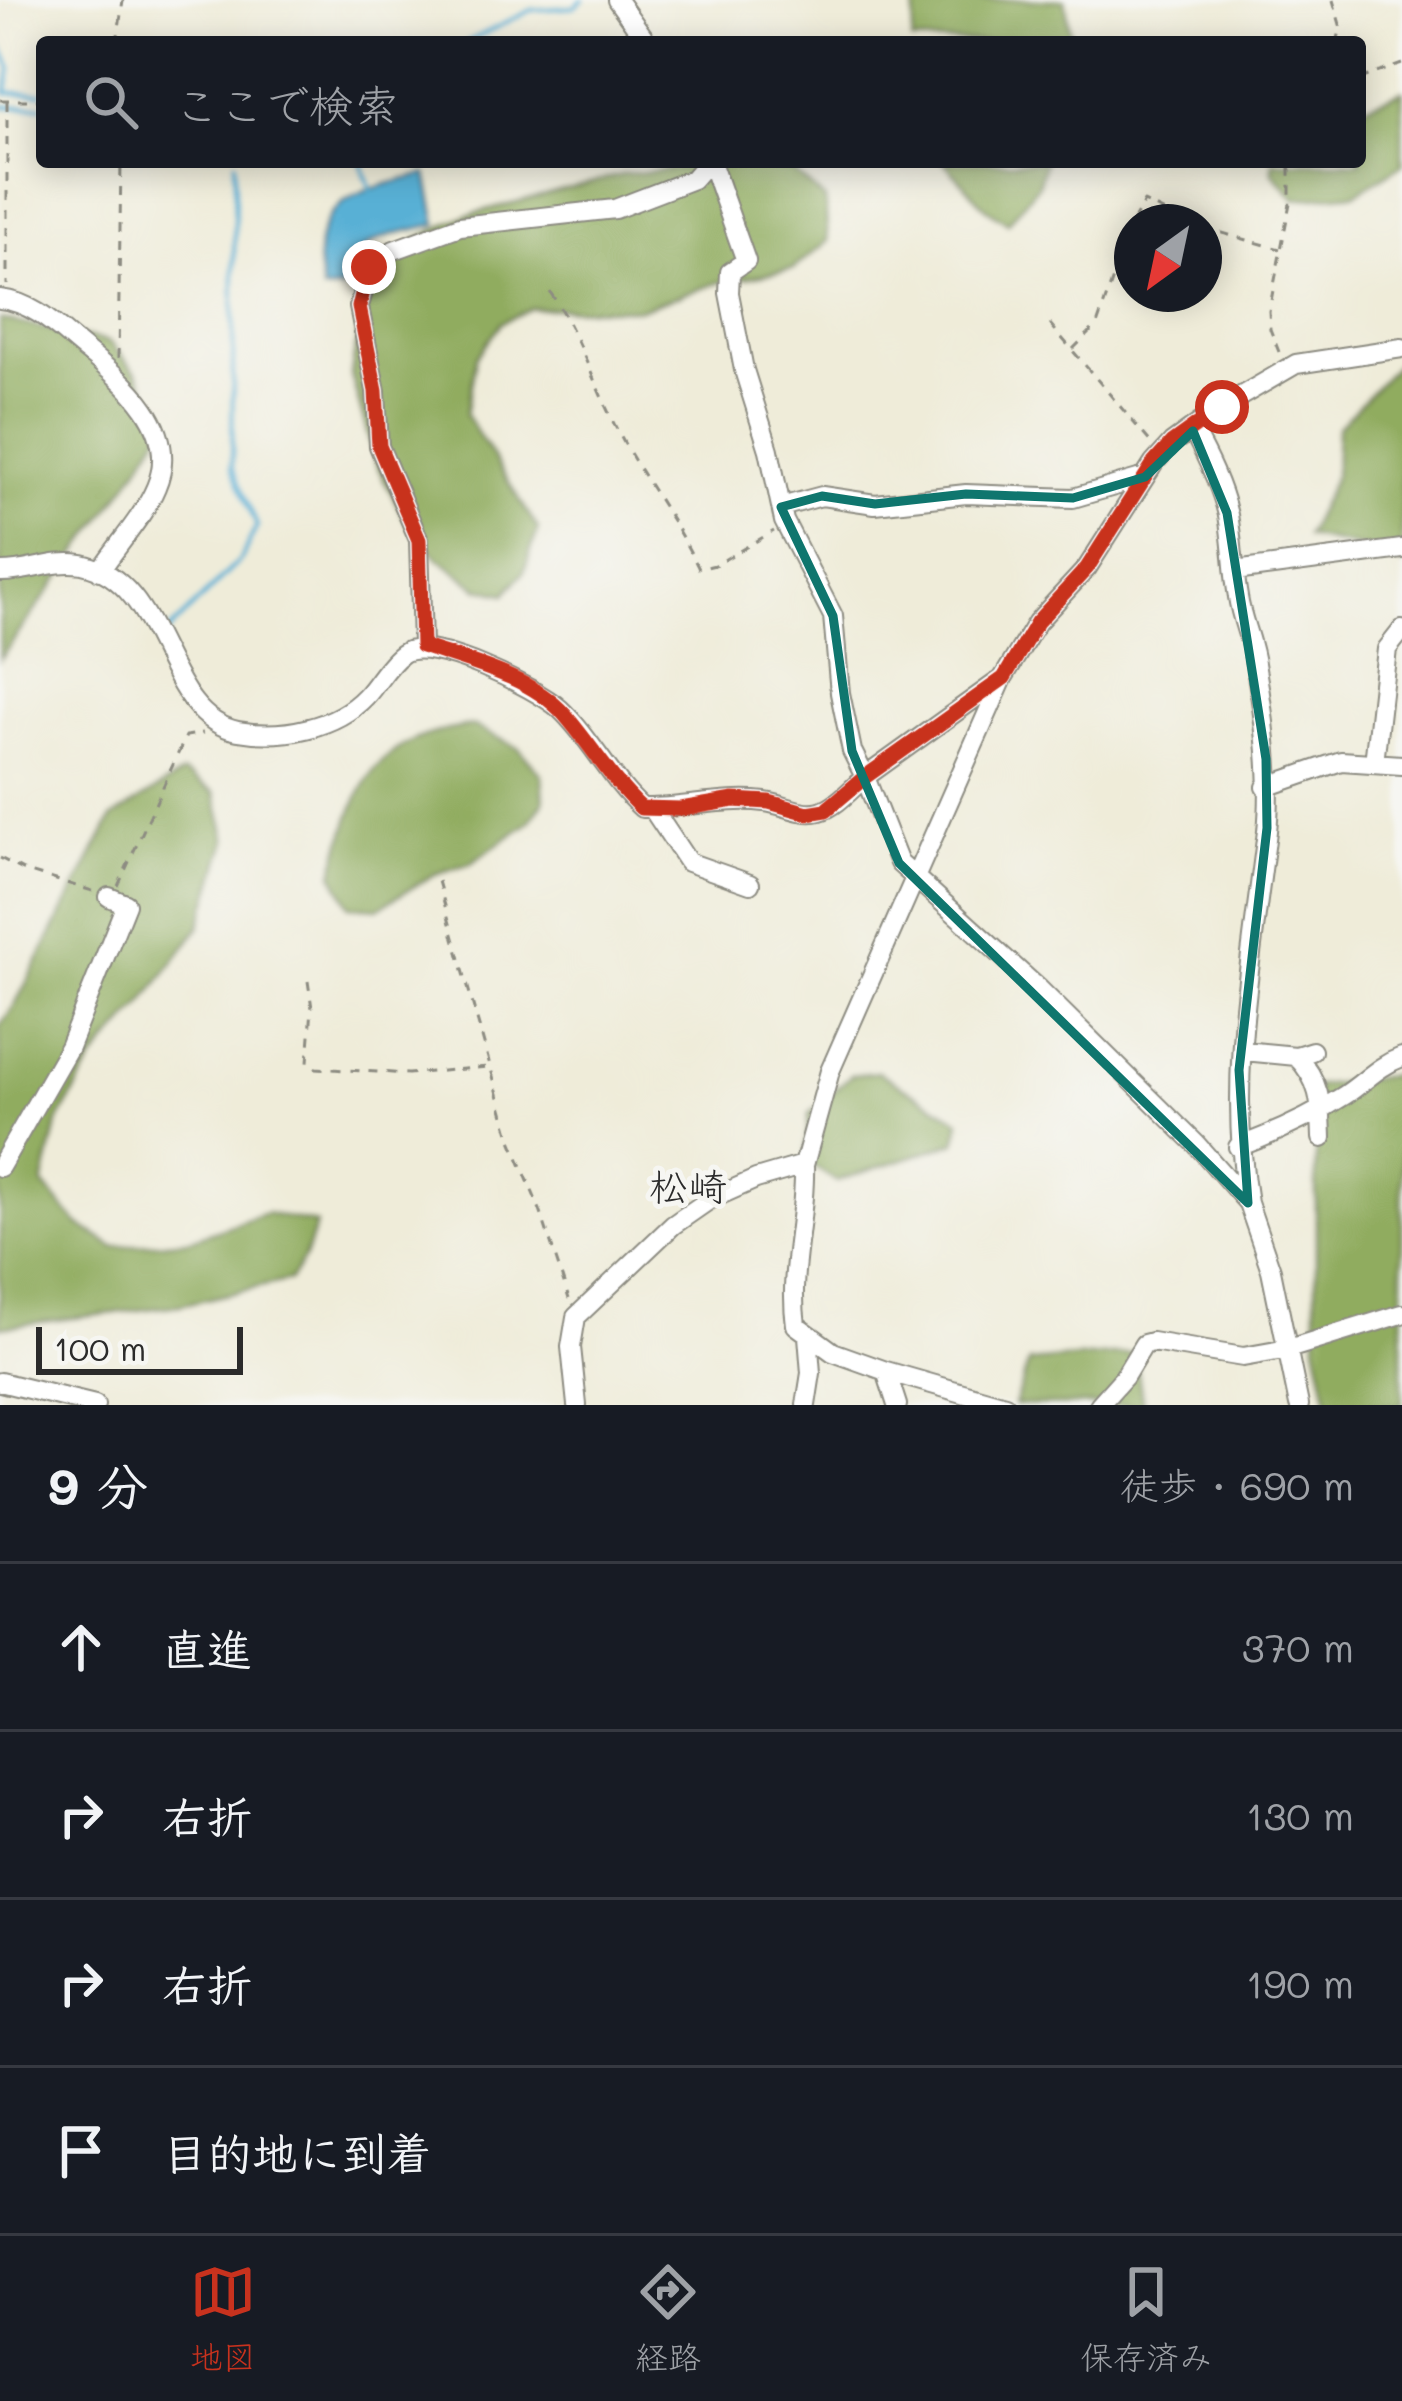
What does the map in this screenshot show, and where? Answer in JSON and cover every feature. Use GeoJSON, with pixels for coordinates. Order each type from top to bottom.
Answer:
{"type":"FeatureCollection","features":[{"type":"Feature","properties":{"kind":"street"},"geometry":{"type":"LineString","coordinates":[[617,0],[643,36]]}},
{"type":"Feature","properties":{"kind":"street"},"geometry":{"type":"LineString","coordinates":[[422,646],[419,540],[379,446],[376,391],[359,307],[369,267],[394,250],[460,226],[615,208],[692,179],[704,168]]}},
{"type":"Feature","properties":{"kind":"street"},"geometry":{"type":"LineString","coordinates":[[712,168],[746,261],[730,272],[728,293],[744,370],[784,516],[833,616],[840,693],[852,751],[890,846],[915,879],[1039,989],[1196,1144],[1248,1203]]}},
{"type":"Feature","properties":{"kind":"street"},"geometry":{"type":"LineString","coordinates":[[3,299],[32,308],[118,376],[155,421],[163,454],[157,485],[100,571]]}},
{"type":"Feature","properties":{"kind":"street"},"geometry":{"type":"LineString","coordinates":[[1005,1405],[833,1352],[796,1325],[792,1301],[804,1165],[830,1071],[1004,678],[1037,622],[1087,568],[1161,454],[1222,407],[1287,370],[1327,356],[1402,348]]}},
{"type":"Feature","properties":{"kind":"street"},"geometry":{"type":"LineString","coordinates":[[1193,431],[1227,513],[1260,696],[1268,828],[1239,1070],[1238,1147],[1248,1203],[1271,1270],[1299,1405]]}},
{"type":"Feature","properties":{"kind":"street"},"geometry":{"type":"LineString","coordinates":[[784,516],[822,496],[875,504],[966,494],[1072,499],[1145,477]]}},
{"type":"Feature","properties":{"kind":"street"},"geometry":{"type":"LineString","coordinates":[[1235,572],[1402,549]]}},
{"type":"Feature","properties":{"kind":"street"},"geometry":{"type":"LineString","coordinates":[[0,572],[82,564],[118,578],[140,606],[198,705],[214,720],[238,731],[291,731],[333,720],[355,707],[403,653],[422,646],[522,683],[561,710],[641,808],[681,809],[734,800],[769,802],[808,813],[826,810],[1004,678]]}},
{"type":"Feature","properties":{"kind":"street"},"geometry":{"type":"LineString","coordinates":[[1374,763],[1387,649],[1402,630]]}},
{"type":"Feature","properties":{"kind":"street"},"geometry":{"type":"LineString","coordinates":[[1266,788],[1341,761],[1402,764]]}},
{"type":"Feature","properties":{"kind":"street"},"geometry":{"type":"LineString","coordinates":[[652,808],[688,862],[750,884]]}},
{"type":"Feature","properties":{"kind":"street"},"geometry":{"type":"LineString","coordinates":[[0,1167],[69,1047],[126,904],[109,897]]}},
{"type":"Feature","properties":{"kind":"street"},"geometry":{"type":"LineString","coordinates":[[1244,1051],[1304,1053],[1321,1108],[1322,1138]]}},
{"type":"Feature","properties":{"kind":"street"},"geometry":{"type":"LineString","coordinates":[[1238,1147],[1286,1129],[1360,1084],[1378,1066],[1402,1058]]}},
{"type":"Feature","properties":{"kind":"street"},"geometry":{"type":"LineString","coordinates":[[577,1405],[571,1347],[576,1317],[673,1225],[709,1200],[804,1165]]}},
{"type":"Feature","properties":{"kind":"street"},"geometry":{"type":"LineString","coordinates":[[1099,1405],[1144,1345],[1152,1342],[1244,1357],[1402,1315]]}},
{"type":"Feature","properties":{"kind":"street"},"geometry":{"type":"LineString","coordinates":[[806,1405],[811,1373],[808,1336]]}},
{"type":"Feature","properties":{"kind":"street"},"geometry":{"type":"LineString","coordinates":[[886,1370],[897,1405]]}},
{"type":"Feature","properties":{"kind":"street"},"geometry":{"type":"LineString","coordinates":[[0,1382],[94,1405]]}},
{"type":"Feature","properties":{"kind":"path"},"geometry":{"type":"LineString","coordinates":[[118,36],[123,0]]}},
{"type":"Feature","properties":{"kind":"path"},"geometry":{"type":"LineString","coordinates":[[1334,0],[1339,36]]}},
{"type":"Feature","properties":{"kind":"path"},"geometry":{"type":"LineString","coordinates":[[1366,77],[1402,64]]}},
{"type":"Feature","properties":{"kind":"path"},"geometry":{"type":"LineString","coordinates":[[3,299],[3,100],[36,100]]}},
{"type":"Feature","properties":{"kind":"path"},"geometry":{"type":"LineString","coordinates":[[118,376],[121,168]]}},
{"type":"Feature","properties":{"kind":"path"},"geometry":{"type":"LineString","coordinates":[[1287,370],[1270,328],[1269,311],[1290,203],[1290,168]]}},
{"type":"Feature","properties":{"kind":"path"},"geometry":{"type":"LineString","coordinates":[[1222,233],[1282,250]]}},
{"type":"Feature","properties":{"kind":"path"},"geometry":{"type":"LineString","coordinates":[[1073,349],[1097,325],[1114,275]]}},
{"type":"Feature","properties":{"kind":"path"},"geometry":{"type":"LineString","coordinates":[[550,292],[566,316],[622,440],[671,514],[699,568],[715,565],[784,516]]}},
{"type":"Feature","properties":{"kind":"path"},"geometry":{"type":"LineString","coordinates":[[1050,324],[1161,454]]}},
{"type":"Feature","properties":{"kind":"path"},"geometry":{"type":"LineString","coordinates":[[0,857],[23,870],[109,897],[131,860],[186,736],[228,727]]}},
{"type":"Feature","properties":{"kind":"path"},"geometry":{"type":"LineString","coordinates":[[438,881],[489,1067],[576,1317]]}},
{"type":"Feature","properties":{"kind":"path"},"geometry":{"type":"LineString","coordinates":[[308,981],[312,1008],[308,1062],[316,1068],[408,1074],[489,1067]]}},
{"type":"Feature","properties":{"kind":"highlighted area"},"geometry":{"type":"Polygon","coordinates":[[[1193,431],[1227,513],[1266,759],[1267,828],[1239,1070],[1248,1203],[899,863],[852,751],[833,616],[781,507],[822,496],[875,504],[966,494],[1073,498],[1145,477],[1193,431]]]}},
{"type":"Feature","properties":{"kind":"green space"},"geometry":{"type":"Polygon","coordinates":[[[916,0],[1065,0],[1071,36],[913,36],[916,0]]]}},
{"type":"Feature","properties":{"kind":"green space"},"geometry":{"type":"Polygon","coordinates":[[[1402,91],[1402,165],[1356,193],[1295,199],[1273,168],[1366,168],[1366,106],[1402,91]]]}},
{"type":"Feature","properties":{"kind":"green space"},"geometry":{"type":"Polygon","coordinates":[[[686,168],[792,171],[825,199],[828,241],[793,269],[717,283],[639,309],[531,308],[501,323],[476,358],[466,415],[538,529],[524,572],[505,594],[478,588],[439,559],[409,527],[376,464],[351,375],[362,307],[416,239],[467,215],[624,174],[686,168]]]}},
{"type":"Feature","properties":{"kind":"green space"},"geometry":{"type":"Polygon","coordinates":[[[949,168],[1043,168],[1038,185],[1008,223],[986,208],[949,168]]]}},
{"type":"Feature","properties":{"kind":"green space"},"geometry":{"type":"Polygon","coordinates":[[[0,319],[109,342],[139,375],[164,427],[0,659],[0,319]]]}},
{"type":"Feature","properties":{"kind":"green space"},"geometry":{"type":"Polygon","coordinates":[[[1402,359],[1402,564],[1377,551],[1306,536],[1335,476],[1337,428],[1402,359]]]}},
{"type":"Feature","properties":{"kind":"green space"},"geometry":{"type":"Polygon","coordinates":[[[474,726],[519,748],[542,775],[544,801],[529,823],[471,863],[435,874],[378,908],[350,906],[333,873],[351,814],[375,770],[412,741],[474,726]]]}},
{"type":"Feature","properties":{"kind":"green space"},"geometry":{"type":"Polygon","coordinates":[[[183,773],[215,793],[227,840],[200,926],[91,1063],[57,1124],[43,1185],[78,1224],[114,1247],[188,1240],[266,1213],[316,1224],[290,1280],[180,1305],[0,1327],[0,1026],[112,818],[183,773]]]}},
{"type":"Feature","properties":{"kind":"green space"},"geometry":{"type":"Polygon","coordinates":[[[878,1072],[960,1120],[956,1142],[836,1181],[805,1161],[809,1114],[851,1075],[878,1072]]]}},
{"type":"Feature","properties":{"kind":"green space"},"geometry":{"type":"Polygon","coordinates":[[[1402,1074],[1402,1405],[1329,1405],[1316,1344],[1316,1086],[1402,1074]]]}},
{"type":"Feature","properties":{"kind":"green space"},"geometry":{"type":"Polygon","coordinates":[[[1135,1353],[1143,1405],[1014,1405],[1029,1362],[1135,1353]]]}},
{"type":"Feature","properties":{"kind":"water"},"geometry":{"type":"Polygon","coordinates":[[[427,174],[437,224],[376,241],[356,258],[342,289],[323,291],[318,261],[327,219],[356,195],[427,174]]]}},
{"type":"Feature","properties":{"kind":"waterway"},"geometry":{"type":"LineString","coordinates":[[479,36],[532,10],[574,7],[583,0]]}},
{"type":"Feature","properties":{"kind":"waterway"},"geometry":{"type":"LineString","coordinates":[[0,45],[11,68],[7,93],[36,93]]}},
{"type":"Feature","properties":{"kind":"waterway"},"geometry":{"type":"LineString","coordinates":[[0,107],[36,106]]}},
{"type":"Feature","properties":{"kind":"waterway"},"geometry":{"type":"LineString","coordinates":[[165,635],[241,559],[257,526],[232,467],[235,168]]}},
{"type":"Feature","properties":{"kind":"waterway"},"geometry":{"type":"LineString","coordinates":[[363,168],[371,190]]}},
{"type":"Feature","properties":{"kind":"district","name":"松崎"},"geometry":{"type":"Point","coordinates":[688,1187]}},
{"type":"Feature","properties":{"kind":"route"},"geometry":{"type":"LineString","coordinates":[[369,267],[359,307],[376,391],[379,446],[419,540],[422,646],[522,683],[561,710],[641,808],[681,809],[734,800],[769,802],[808,813],[826,810],[1004,678],[1037,622],[1087,568],[1154,463],[1172,443],[1222,407]]}}]}
